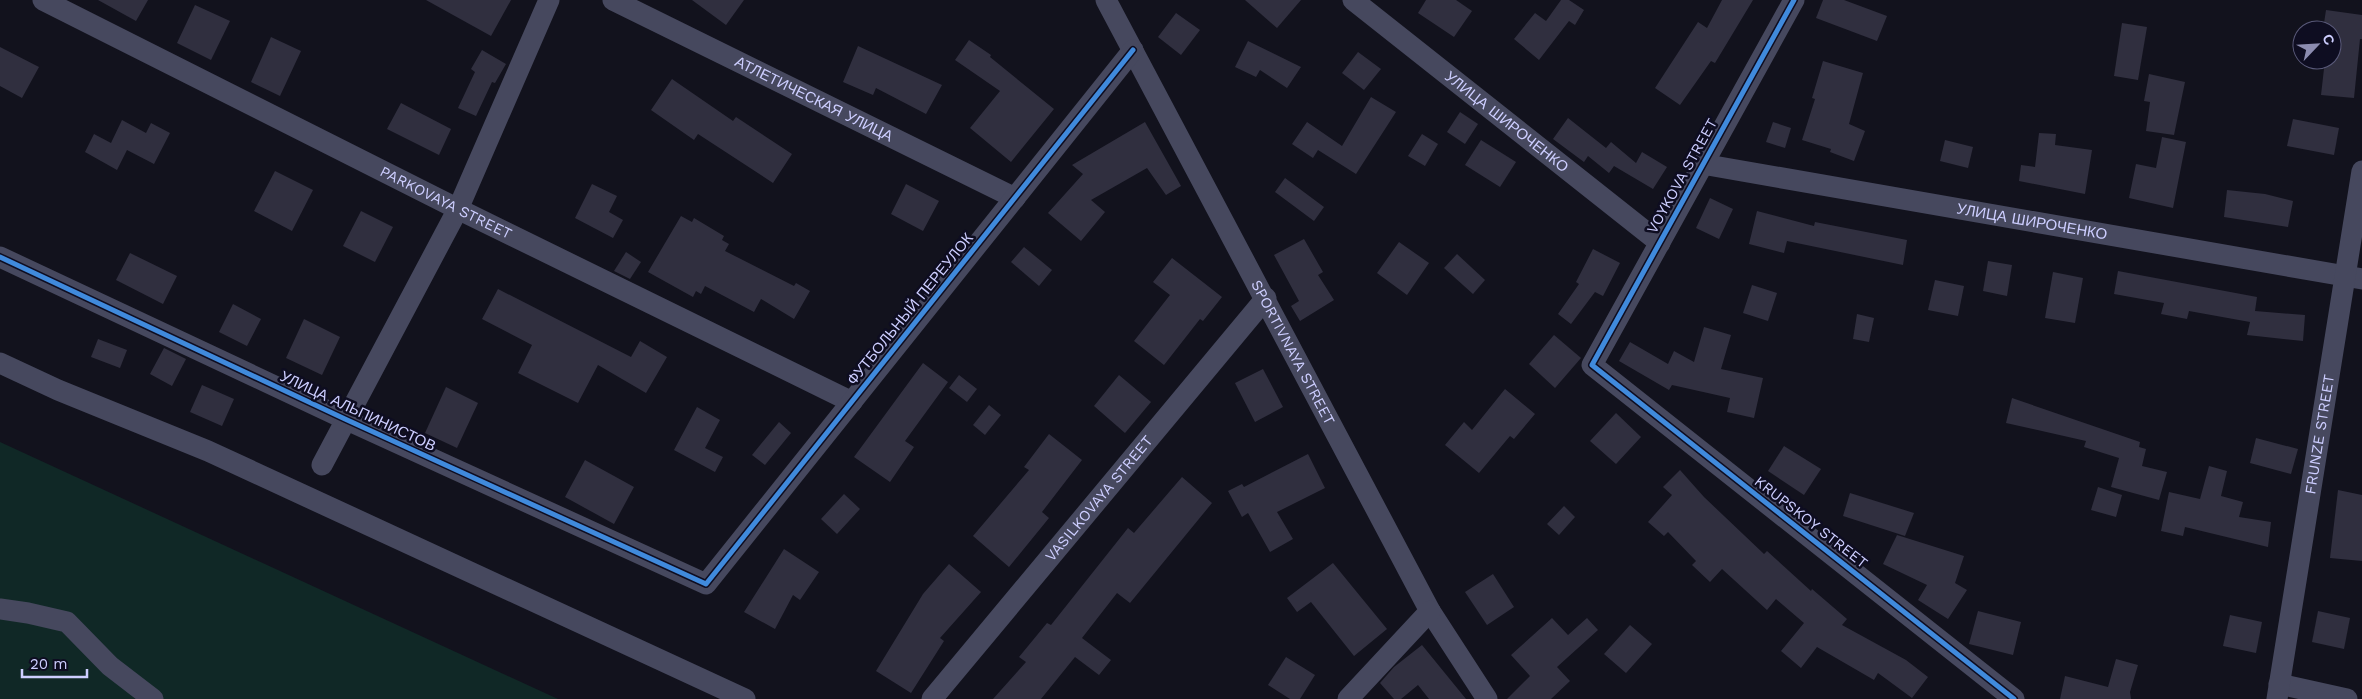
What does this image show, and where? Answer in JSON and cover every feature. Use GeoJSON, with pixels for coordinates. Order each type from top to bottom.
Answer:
{"type":"FeatureCollection","features":[{"type":"Feature","properties":{"kind":"street"},"geometry":{"type":"LineString","coordinates":[[322,465],[458,210],[549,0]]}},
{"type":"Feature","properties":{"kind":"street","name":"АТЛЕТИЧЕСКАЯ УЛИЦА"},"geometry":{"type":"LineString","coordinates":[[613,0],[1015,198]]}},
{"type":"Feature","properties":{"kind":"street","name":"SPORTIVNAYA STREET"},"geometry":{"type":"LineString","coordinates":[[1106,0],[1266,298],[1430,611],[1487,699]]}},
{"type":"Feature","properties":{"kind":"street","name":"УЛИЦА ШИРОЧЕНКО"},"geometry":{"type":"LineString","coordinates":[[1354,0],[1660,243]]}},
{"type":"Feature","properties":{"kind":"street","name":"VOYKOVA STREET"},"geometry":{"type":"LineString","coordinates":[[1592,365],[1794,0]]}},
{"type":"Feature","properties":{"kind":"street","name":"PARKOVAYA STREET"},"geometry":{"type":"LineString","coordinates":[[43,1],[458,210],[852,402]]}},
{"type":"Feature","properties":{"kind":"street","name":"ФУТБОЛЬНЫЙ ПЕРЕУЛОК"},"geometry":{"type":"LineString","coordinates":[[706,584],[1133,50]]}},
{"type":"Feature","properties":{"kind":"street","name":"УЛИЦА ШИРОЧЕНКО"},"geometry":{"type":"LineString","coordinates":[[1702,164],[2354,278]]}},
{"type":"Feature","properties":{"kind":"street","name":"FRUNZE STREET"},"geometry":{"type":"LineString","coordinates":[[2278,691],[2354,278],[2362,171]]}},
{"type":"Feature","properties":{"kind":"street","name":"УЛИЦА АЛЬПИНИСТОВ"},"geometry":{"type":"LineString","coordinates":[[0,258],[345,419],[706,584]]}},
{"type":"Feature","properties":{"kind":"street","name":"VASILKOVAYA STREET"},"geometry":{"type":"LineString","coordinates":[[932,699],[1266,298]]}},
{"type":"Feature","properties":{"kind":"street"},"geometry":{"type":"LineString","coordinates":[[0,363],[58,390],[208,451],[745,699]]}},
{"type":"Feature","properties":{"kind":"street","name":"KRUPSKOY STREET"},"geometry":{"type":"LineString","coordinates":[[1592,365],[2014,699]]}},
{"type":"Feature","properties":{"kind":"street"},"geometry":{"type":"LineString","coordinates":[[0,609],[28,612],[68,622],[110,666],[153,699]]}},
{"type":"Feature","properties":{"kind":"street"},"geometry":{"type":"LineString","coordinates":[[1348,699],[1430,611]]}},
{"type":"Feature","properties":{"kind":"street"},"geometry":{"type":"LineString","coordinates":[[2278,691],[2347,699]]}},
{"type":"Feature","properties":{"kind":"green space"},"geometry":{"type":"Polygon","coordinates":[[[0,442],[558,699],[0,699],[0,442]]]}},
{"type":"Feature","properties":{"kind":"building"},"geometry":{"type":"Polygon","coordinates":[[[98,0],[148,0],[136,21],[98,0]]]}},
{"type":"Feature","properties":{"kind":"building"},"geometry":{"type":"Polygon","coordinates":[[[426,0],[511,0],[491,36],[426,0]]]}},
{"type":"Feature","properties":{"kind":"building"},"geometry":{"type":"Polygon","coordinates":[[[692,0],[744,0],[726,25],[692,0]]]}},
{"type":"Feature","properties":{"kind":"building"},"geometry":{"type":"Polygon","coordinates":[[[1245,0],[1301,0],[1277,28],[1245,0]]]}},
{"type":"Feature","properties":{"kind":"building"},"geometry":{"type":"Polygon","coordinates":[[[1426,0],[1456,0],[1472,11],[1454,37],[1418,13],[1426,0]]]}},
{"type":"Feature","properties":{"kind":"building"},"geometry":{"type":"Polygon","coordinates":[[[1561,0],[1569,0],[1584,10],[1575,25],[1569,21],[1539,60],[1514,39],[1535,13],[1546,21],[1561,0]]]}},
{"type":"Feature","properties":{"kind":"building"},"geometry":{"type":"Polygon","coordinates":[[[1722,0],[1753,0],[1715,63],[1711,61],[1680,105],[1655,88],[1698,22],[1707,28],[1722,0]]]}},
{"type":"Feature","properties":{"kind":"building"},"geometry":{"type":"Polygon","coordinates":[[[1823,0],[1844,0],[1887,16],[1877,41],[1816,18],[1823,0]]]}},
{"type":"Feature","properties":{"kind":"building"},"geometry":{"type":"Polygon","coordinates":[[[195,5],[230,21],[211,60],[177,43],[195,5]]]}},
{"type":"Feature","properties":{"kind":"building"},"geometry":{"type":"Polygon","coordinates":[[[2326,10],[2362,15],[2362,39],[2360,39],[2354,98],[2321,95],[2324,70],[2342,70],[2342,20],[2324,20],[2326,10]]]}},
{"type":"Feature","properties":{"kind":"building"},"geometry":{"type":"Polygon","coordinates":[[[1176,13],[1200,30],[1181,55],[1158,37],[1176,13]]]}},
{"type":"Feature","properties":{"kind":"building"},"geometry":{"type":"Polygon","coordinates":[[[2122,23],[2147,27],[2138,80],[2114,76],[2122,23]]]}},
{"type":"Feature","properties":{"kind":"building"},"geometry":{"type":"Polygon","coordinates":[[[271,37],[301,51],[280,96],[251,82],[271,37]]]}},
{"type":"Feature","properties":{"kind":"building"},"geometry":{"type":"Polygon","coordinates":[[[969,40],[991,55],[990,57],[1054,109],[1011,162],[970,128],[1000,91],[955,60],[969,40]]]}},
{"type":"Feature","properties":{"kind":"building"},"geometry":{"type":"Polygon","coordinates":[[[1248,41],[1301,67],[1287,88],[1260,70],[1256,77],[1235,67],[1248,41]]]}},
{"type":"Feature","properties":{"kind":"building"},"geometry":{"type":"Polygon","coordinates":[[[858,46],[942,85],[926,114],[876,88],[873,95],[843,82],[858,46]]]}},
{"type":"Feature","properties":{"kind":"building"},"geometry":{"type":"Polygon","coordinates":[[[0,47],[39,67],[22,98],[0,86],[0,47]]]}},
{"type":"Feature","properties":{"kind":"building"},"geometry":{"type":"Polygon","coordinates":[[[482,50],[506,64],[495,83],[492,82],[476,116],[458,108],[475,72],[471,69],[482,50]]]}},
{"type":"Feature","properties":{"kind":"building"},"geometry":{"type":"Polygon","coordinates":[[[1358,52],[1381,69],[1364,90],[1342,73],[1358,52]]]}},
{"type":"Feature","properties":{"kind":"building"},"geometry":{"type":"Polygon","coordinates":[[[1823,61],[1863,73],[1849,124],[1865,131],[1854,161],[1830,152],[1831,149],[1802,140],[1815,99],[1812,98],[1823,61]]]}},
{"type":"Feature","properties":{"kind":"building"},"geometry":{"type":"Polygon","coordinates":[[[2149,74],[2185,82],[2174,135],[2146,131],[2150,102],[2144,101],[2149,74]]]}},
{"type":"Feature","properties":{"kind":"building"},"geometry":{"type":"Polygon","coordinates":[[[672,79],[733,121],[736,117],[792,154],[773,183],[698,134],[694,140],[651,110],[672,79]]]}},
{"type":"Feature","properties":{"kind":"building"},"geometry":{"type":"Polygon","coordinates":[[[1371,97],[1396,112],[1356,174],[1318,150],[1313,158],[1292,144],[1307,122],[1342,146],[1371,97]]]}},
{"type":"Feature","properties":{"kind":"building"},"geometry":{"type":"Polygon","coordinates":[[[401,103],[451,129],[439,155],[387,129],[401,103]]]}},
{"type":"Feature","properties":{"kind":"building"},"geometry":{"type":"Polygon","coordinates":[[[1460,112],[1478,124],[1465,144],[1447,132],[1460,112]]]}},
{"type":"Feature","properties":{"kind":"building"},"geometry":{"type":"Polygon","coordinates":[[[1568,118],[1606,148],[1611,142],[1636,163],[1642,152],[1667,167],[1653,189],[1614,166],[1609,173],[1588,156],[1584,162],[1553,139],[1568,118]]]}},
{"type":"Feature","properties":{"kind":"building"},"geometry":{"type":"Polygon","coordinates":[[[2293,119],[2339,128],[2334,155],[2287,146],[2293,119]]]}},
{"type":"Feature","properties":{"kind":"building"},"geometry":{"type":"Polygon","coordinates":[[[122,120],[146,133],[151,123],[170,133],[154,164],[127,150],[117,170],[85,152],[94,134],[111,143],[122,120]]]}},
{"type":"Feature","properties":{"kind":"building"},"geometry":{"type":"Polygon","coordinates":[[[1145,122],[1181,186],[1166,195],[1147,168],[1091,200],[1105,212],[1081,241],[1048,213],[1083,174],[1072,165],[1145,122]]]}},
{"type":"Feature","properties":{"kind":"building"},"geometry":{"type":"Polygon","coordinates":[[[1773,122],[1791,128],[1785,148],[1766,142],[1773,122]]]}},
{"type":"Feature","properties":{"kind":"building"},"geometry":{"type":"Polygon","coordinates":[[[2039,133],[2056,134],[2055,145],[2092,150],[2085,194],[2019,181],[2021,165],[2035,167],[2039,133]]]}},
{"type":"Feature","properties":{"kind":"building"},"geometry":{"type":"Polygon","coordinates":[[[1422,134],[1438,144],[1425,166],[1408,156],[1422,134]]]}},
{"type":"Feature","properties":{"kind":"building"},"geometry":{"type":"Polygon","coordinates":[[[2162,137],[2186,142],[2173,208],[2129,198],[2136,164],[2156,168],[2162,137]]]}},
{"type":"Feature","properties":{"kind":"building"},"geometry":{"type":"Polygon","coordinates":[[[1481,140],[1516,162],[1500,187],[1465,165],[1481,140]]]}},
{"type":"Feature","properties":{"kind":"building"},"geometry":{"type":"Polygon","coordinates":[[[1945,140],[1973,147],[1968,168],[1940,161],[1945,140]]]}},
{"type":"Feature","properties":{"kind":"building"},"geometry":{"type":"Polygon","coordinates":[[[275,171],[313,190],[292,231],[254,211],[275,171]]]}},
{"type":"Feature","properties":{"kind":"building"},"geometry":{"type":"Polygon","coordinates":[[[1285,178],[1324,207],[1314,221],[1275,192],[1285,178]]]}},
{"type":"Feature","properties":{"kind":"building"},"geometry":{"type":"Polygon","coordinates":[[[592,184],[617,196],[609,212],[623,220],[613,238],[575,218],[592,184]]]}},
{"type":"Feature","properties":{"kind":"building"},"geometry":{"type":"Polygon","coordinates":[[[906,184],[939,201],[923,231],[891,214],[906,184]]]}},
{"type":"Feature","properties":{"kind":"building"},"geometry":{"type":"Polygon","coordinates":[[[2227,190],[2265,194],[2293,201],[2288,227],[2224,217],[2227,190]]]}},
{"type":"Feature","properties":{"kind":"building"},"geometry":{"type":"Polygon","coordinates":[[[1710,198],[1733,209],[1719,239],[1696,228],[1710,198]]]}},
{"type":"Feature","properties":{"kind":"building"},"geometry":{"type":"Polygon","coordinates":[[[361,211],[393,227],[375,262],[343,246],[361,211]]]}},
{"type":"Feature","properties":{"kind":"building"},"geometry":{"type":"Polygon","coordinates":[[[1757,211],[1814,226],[1815,222],[1907,240],[1903,265],[1787,241],[1784,253],[1749,244],[1757,211]]]}},
{"type":"Feature","properties":{"kind":"building"},"geometry":{"type":"Polygon","coordinates":[[[681,216],[692,222],[694,218],[724,236],[722,240],[729,244],[725,251],[794,286],[796,283],[810,291],[794,319],[761,299],[754,312],[705,286],[701,294],[696,291],[693,297],[648,272],[681,216]]]}},
{"type":"Feature","properties":{"kind":"building"},"geometry":{"type":"Polygon","coordinates":[[[1304,239],[1323,272],[1318,275],[1334,300],[1300,321],[1291,306],[1299,301],[1274,255],[1304,239]]]}},
{"type":"Feature","properties":{"kind":"building"},"geometry":{"type":"Polygon","coordinates":[[[1399,242],[1429,263],[1407,295],[1377,273],[1399,242]]]}},
{"type":"Feature","properties":{"kind":"building"},"geometry":{"type":"Polygon","coordinates":[[[1024,247],[1052,270],[1039,286],[1011,262],[1024,247]]]}},
{"type":"Feature","properties":{"kind":"building"},"geometry":{"type":"Polygon","coordinates":[[[1593,249],[1620,263],[1603,296],[1595,292],[1571,324],[1558,314],[1579,284],[1576,282],[1593,249]]]}},
{"type":"Feature","properties":{"kind":"building"},"geometry":{"type":"Polygon","coordinates":[[[626,252],[641,262],[630,279],[614,271],[626,252]]]}},
{"type":"Feature","properties":{"kind":"building"},"geometry":{"type":"Polygon","coordinates":[[[130,253],[177,276],[163,304],[116,280],[130,253]]]}},
{"type":"Feature","properties":{"kind":"building"},"geometry":{"type":"Polygon","coordinates":[[[1457,254],[1485,280],[1473,294],[1444,268],[1457,254]]]}},
{"type":"Feature","properties":{"kind":"building"},"geometry":{"type":"Polygon","coordinates":[[[1172,258],[1222,297],[1203,321],[1200,319],[1164,365],[1134,341],[1170,295],[1153,282],[1172,258]]]}},
{"type":"Feature","properties":{"kind":"building"},"geometry":{"type":"Polygon","coordinates":[[[1988,261],[2012,265],[2007,296],[1983,291],[1988,261]]]}},
{"type":"Feature","properties":{"kind":"building"},"geometry":{"type":"Polygon","coordinates":[[[2118,271],[2257,297],[2255,311],[2305,315],[2303,341],[2247,335],[2250,322],[2189,311],[2187,319],[2161,314],[2164,303],[2114,294],[2118,271]]]}},
{"type":"Feature","properties":{"kind":"building"},"geometry":{"type":"Polygon","coordinates":[[[2053,272],[2083,278],[2075,323],[2045,318],[2053,272]]]}},
{"type":"Feature","properties":{"kind":"building"},"geometry":{"type":"Polygon","coordinates":[[[1935,280],[1964,286],[1958,316],[1928,310],[1935,280]]]}},
{"type":"Feature","properties":{"kind":"building"},"geometry":{"type":"Polygon","coordinates":[[[1752,285],[1777,293],[1768,321],[1743,313],[1752,285]]]}},
{"type":"Feature","properties":{"kind":"building"},"geometry":{"type":"Polygon","coordinates":[[[498,289],[631,357],[640,341],[667,357],[646,393],[598,365],[578,403],[518,373],[532,345],[482,319],[498,289]]]}},
{"type":"Feature","properties":{"kind":"building"},"geometry":{"type":"Polygon","coordinates":[[[233,304],[261,319],[247,346],[219,332],[233,304]]]}},
{"type":"Feature","properties":{"kind":"building"},"geometry":{"type":"Polygon","coordinates":[[[1857,314],[1874,318],[1869,342],[1853,339],[1857,314]]]}},
{"type":"Feature","properties":{"kind":"building"},"geometry":{"type":"Polygon","coordinates":[[[304,319],[340,337],[322,375],[286,358],[304,319]]]}},
{"type":"Feature","properties":{"kind":"building"},"geometry":{"type":"Polygon","coordinates":[[[1704,327],[1731,335],[1721,369],[1763,378],[1754,418],[1727,412],[1730,398],[1672,385],[1669,390],[1619,361],[1630,342],[1668,364],[1674,351],[1694,362],[1704,327]]]}},
{"type":"Feature","properties":{"kind":"building"},"geometry":{"type":"Polygon","coordinates":[[[1554,335],[1581,358],[1555,388],[1529,364],[1554,335]]]}},
{"type":"Feature","properties":{"kind":"building"},"geometry":{"type":"Polygon","coordinates":[[[98,339],[127,350],[120,368],[91,357],[98,339]]]}},
{"type":"Feature","properties":{"kind":"building"},"geometry":{"type":"Polygon","coordinates":[[[164,348],[186,359],[172,386],[150,374],[164,348]]]}},
{"type":"Feature","properties":{"kind":"building"},"geometry":{"type":"Polygon","coordinates":[[[923,363],[948,382],[905,441],[914,447],[890,482],[854,457],[923,363]]]}},
{"type":"Feature","properties":{"kind":"building"},"geometry":{"type":"Polygon","coordinates":[[[1263,369],[1283,407],[1255,422],[1235,383],[1263,369]]]}},
{"type":"Feature","properties":{"kind":"building"},"geometry":{"type":"Polygon","coordinates":[[[959,375],[977,389],[967,402],[949,388],[959,375]]]}},
{"type":"Feature","properties":{"kind":"building"},"geometry":{"type":"Polygon","coordinates":[[[1119,375],[1151,402],[1125,433],[1094,406],[1119,375]]]}},
{"type":"Feature","properties":{"kind":"building"},"geometry":{"type":"Polygon","coordinates":[[[202,385],[234,399],[222,426],[190,412],[202,385]]]}},
{"type":"Feature","properties":{"kind":"building"},"geometry":{"type":"Polygon","coordinates":[[[446,387],[478,403],[457,448],[425,433],[446,387]]]}},
{"type":"Feature","properties":{"kind":"building"},"geometry":{"type":"Polygon","coordinates":[[[1505,389],[1535,414],[1514,439],[1510,436],[1479,473],[1445,445],[1464,422],[1472,430],[1505,389]]]}},
{"type":"Feature","properties":{"kind":"building"},"geometry":{"type":"Polygon","coordinates":[[[2012,398],[2140,442],[2139,447],[2146,449],[2142,466],[2167,472],[2159,500],[2111,487],[2119,458],[2084,447],[2086,441],[2006,423],[2012,398]]]}},
{"type":"Feature","properties":{"kind":"building"},"geometry":{"type":"Polygon","coordinates":[[[989,405],[1001,415],[985,435],[973,425],[989,405]]]}},
{"type":"Feature","properties":{"kind":"building"},"geometry":{"type":"Polygon","coordinates":[[[697,407],[720,420],[705,448],[723,457],[715,472],[674,450],[697,407]]]}},
{"type":"Feature","properties":{"kind":"building"},"geometry":{"type":"Polygon","coordinates":[[[1616,413],[1641,437],[1616,464],[1590,441],[1616,413]]]}},
{"type":"Feature","properties":{"kind":"building"},"geometry":{"type":"Polygon","coordinates":[[[779,422],[791,433],[765,465],[752,455],[779,422]]]}},
{"type":"Feature","properties":{"kind":"building"},"geometry":{"type":"Polygon","coordinates":[[[1049,434],[1082,460],[1042,512],[1049,518],[1009,567],[973,536],[1029,470],[1024,467],[1049,434]]]}},
{"type":"Feature","properties":{"kind":"building"},"geometry":{"type":"Polygon","coordinates":[[[2256,438],[2298,449],[2291,474],[2250,463],[2256,438]]]}},
{"type":"Feature","properties":{"kind":"building"},"geometry":{"type":"Polygon","coordinates":[[[1784,446],[1821,469],[1804,495],[1768,471],[1784,446]]]}},
{"type":"Feature","properties":{"kind":"building"},"geometry":{"type":"Polygon","coordinates":[[[1308,454],[1325,488],[1277,512],[1293,539],[1270,552],[1248,513],[1242,517],[1228,491],[1242,484],[1244,487],[1308,454]]]}},
{"type":"Feature","properties":{"kind":"building"},"geometry":{"type":"Polygon","coordinates":[[[585,460],[634,487],[614,524],[565,497],[585,460]]]}},
{"type":"Feature","properties":{"kind":"building"},"geometry":{"type":"Polygon","coordinates":[[[2209,466],[2227,471],[2221,496],[2243,502],[2239,517],[2271,522],[2268,547],[2185,527],[2183,536],[2161,531],[2169,492],[2200,499],[2209,466]]]}},
{"type":"Feature","properties":{"kind":"building"},"geometry":{"type":"Polygon","coordinates":[[[1680,470],[1704,497],[1764,554],[1767,551],[1811,591],[1812,589],[1847,619],[1842,625],[1906,660],[1928,677],[1912,698],[1878,673],[1874,680],[1817,647],[1801,668],[1781,651],[1804,623],[1776,599],[1767,610],[1722,569],[1710,582],[1692,565],[1696,561],[1668,532],[1664,536],[1648,522],[1672,495],[1663,487],[1680,470]]]}},
{"type":"Feature","properties":{"kind":"building"},"geometry":{"type":"Polygon","coordinates":[[[1182,477],[1212,503],[1130,603],[1117,593],[1082,638],[1111,660],[1099,675],[1075,657],[1041,699],[993,699],[1026,662],[1019,657],[1047,623],[1051,625],[1128,528],[1134,533],[1182,477]]]}},
{"type":"Feature","properties":{"kind":"building"},"geometry":{"type":"Polygon","coordinates":[[[2098,487],[2122,495],[2116,517],[2091,510],[2098,487]]]}},
{"type":"Feature","properties":{"kind":"building"},"geometry":{"type":"Polygon","coordinates":[[[2338,490],[2362,495],[2362,561],[2330,558],[2338,490]]]}},
{"type":"Feature","properties":{"kind":"building"},"geometry":{"type":"Polygon","coordinates":[[[1850,493],[1914,513],[1905,536],[1843,516],[1850,493]]]}},
{"type":"Feature","properties":{"kind":"building"},"geometry":{"type":"Polygon","coordinates":[[[844,494],[860,509],[837,534],[821,519],[844,494]]]}},
{"type":"Feature","properties":{"kind":"building"},"geometry":{"type":"Polygon","coordinates":[[[1564,506],[1575,517],[1559,535],[1547,524],[1564,506]]]}},
{"type":"Feature","properties":{"kind":"building"},"geometry":{"type":"Polygon","coordinates":[[[1897,535],[1964,556],[1955,583],[1967,590],[1948,619],[1918,600],[1927,585],[1883,564],[1897,535]]]}},
{"type":"Feature","properties":{"kind":"building"},"geometry":{"type":"Polygon","coordinates":[[[784,549],[819,572],[800,600],[793,595],[775,629],[744,612],[784,549]]]}},
{"type":"Feature","properties":{"kind":"building"},"geometry":{"type":"Polygon","coordinates":[[[1333,563],[1387,629],[1354,656],[1311,602],[1297,612],[1287,598],[1333,563]]]}},
{"type":"Feature","properties":{"kind":"building"},"geometry":{"type":"Polygon","coordinates":[[[949,564],[981,592],[940,638],[944,641],[911,693],[876,671],[923,594],[949,564]]]}},
{"type":"Feature","properties":{"kind":"building"},"geometry":{"type":"Polygon","coordinates":[[[1493,574],[1514,607],[1487,625],[1465,592],[1493,574]]]}},
{"type":"Feature","properties":{"kind":"building"},"geometry":{"type":"Polygon","coordinates":[[[1978,611],[2021,622],[2013,655],[1969,644],[1978,611]]]}},
{"type":"Feature","properties":{"kind":"building"},"geometry":{"type":"Polygon","coordinates":[[[2318,611],[2350,618],[2344,649],[2312,642],[2318,611]]]}},
{"type":"Feature","properties":{"kind":"building"},"geometry":{"type":"Polygon","coordinates":[[[2230,615],[2262,622],[2256,653],[2223,646],[2230,615]]]}},
{"type":"Feature","properties":{"kind":"building"},"geometry":{"type":"Polygon","coordinates":[[[1552,618],[1568,635],[1587,618],[1598,630],[1557,667],[1570,681],[1551,699],[1507,699],[1530,676],[1511,655],[1552,618]]]}},
{"type":"Feature","properties":{"kind":"building"},"geometry":{"type":"Polygon","coordinates":[[[1630,625],[1652,644],[1626,673],[1604,654],[1630,625]]]}},
{"type":"Feature","properties":{"kind":"building"},"geometry":{"type":"Polygon","coordinates":[[[1422,645],[1466,699],[1429,699],[1418,685],[1401,699],[1394,699],[1380,683],[1394,667],[1422,645]]]}},
{"type":"Feature","properties":{"kind":"building"},"geometry":{"type":"Polygon","coordinates":[[[1286,657],[1315,675],[1300,699],[1290,699],[1268,685],[1286,657]]]}},
{"type":"Feature","properties":{"kind":"building"},"geometry":{"type":"Polygon","coordinates":[[[2116,659],[2138,665],[2130,692],[2131,699],[2060,699],[2065,676],[2108,687],[2116,659]]]}},
{"type":"Feature","properties":{"kind":"cycle path"},"geometry":{"type":"LineString","coordinates":[[1794,0],[1592,365],[2014,699]]}},
{"type":"Feature","properties":{"kind":"cycle path"},"geometry":{"type":"LineString","coordinates":[[0,257],[345,419],[706,584],[1133,50]]}}]}
